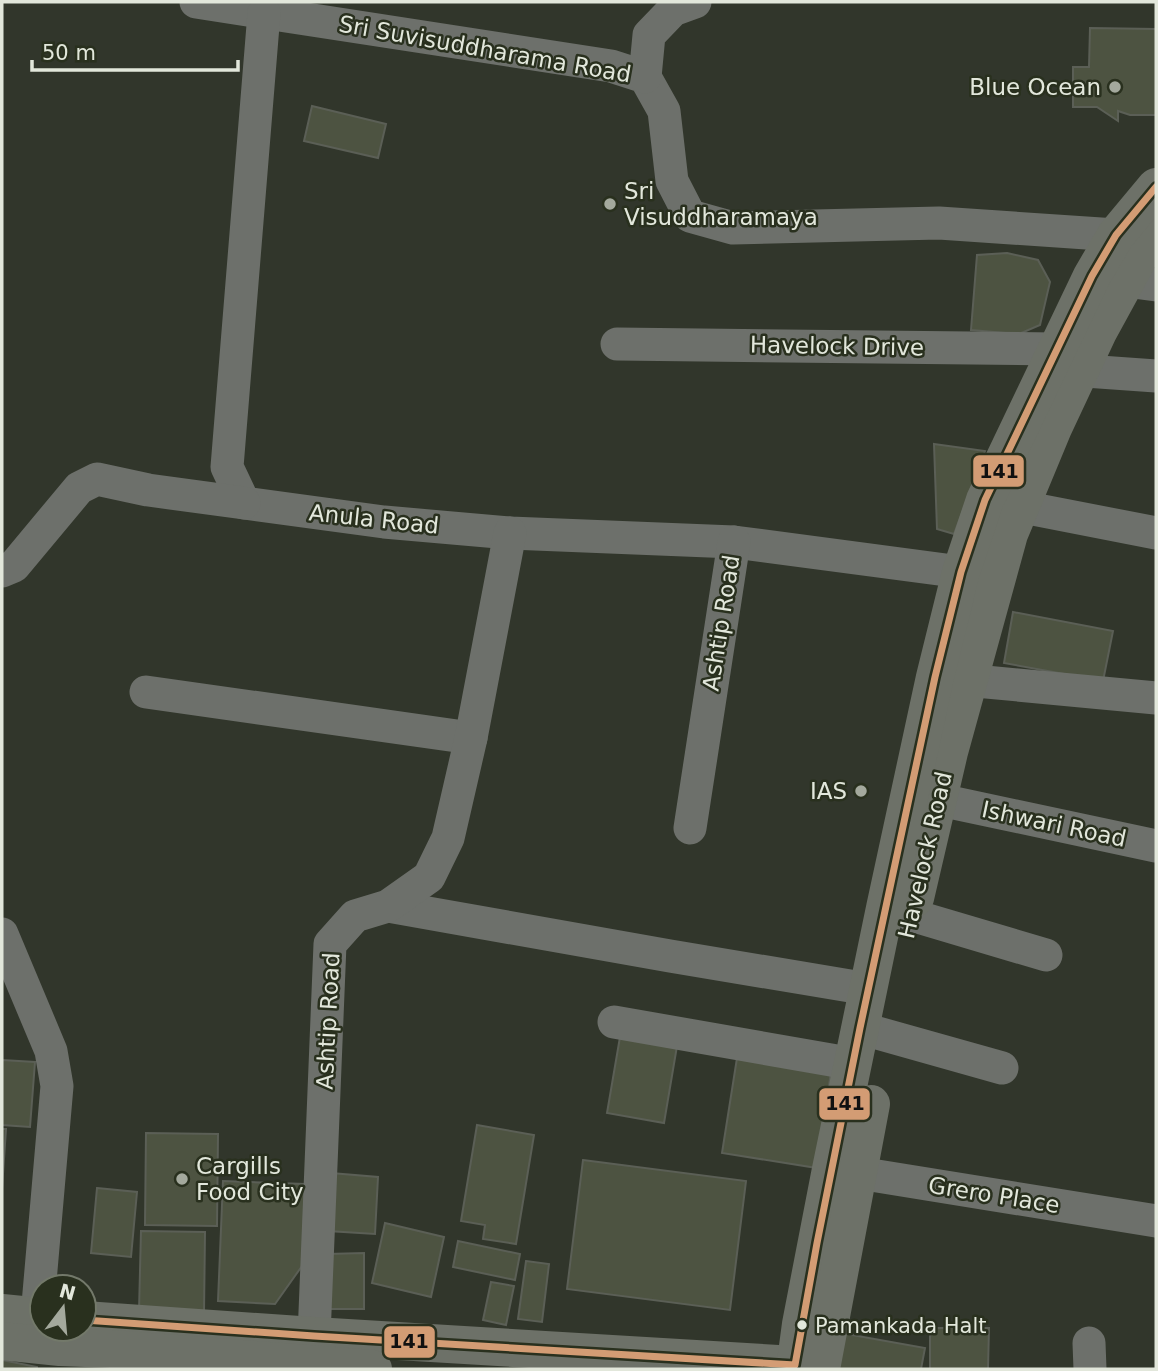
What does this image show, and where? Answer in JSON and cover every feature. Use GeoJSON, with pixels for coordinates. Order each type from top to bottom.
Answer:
{"type":"FeatureCollection","features":[{"type":"Feature","properties":{"kind":"main road","name":"Havelock Road"},"geometry":{"type":"LineString","coordinates":[[808,1368],[866,1042],[868,989],[925,796],[949,751],[952,679],[978,578],[1009,534],[1003,503],[1053,428],[1068,362],[1124,281],[1156,187]]}},
{"type":"Feature","properties":{"kind":"main road","name":"Havelock Road"},"geometry":{"type":"LineString","coordinates":[[866,1042],[911,915],[925,796]]}},
{"type":"Feature","properties":{"kind":"main road"},"geometry":{"type":"LineString","coordinates":[[2,1341],[28,1335]]}},
{"type":"Feature","properties":{"kind":"main road"},"geometry":{"type":"LineString","coordinates":[[98,1335],[313,1357],[373,1369]]}},
{"type":"Feature","properties":{"kind":"main road"},"geometry":{"type":"LineString","coordinates":[[93,1343],[156,1361],[313,1357],[808,1368]]}},
{"type":"Feature","properties":{"kind":"street","name":"Sri Suvisuddharama Road"},"geometry":{"type":"LineString","coordinates":[[196,2],[611,66],[645,77],[664,111],[673,181],[690,216],[733,228],[939,223],[1139,238]]}},
{"type":"Feature","properties":{"kind":"street"},"geometry":{"type":"LineString","coordinates":[[645,77],[649,35],[673,10],[695,2]]}},
{"type":"Feature","properties":{"kind":"street"},"geometry":{"type":"LineString","coordinates":[[244,503],[227,467],[264,13]]}},
{"type":"Feature","properties":{"kind":"street","name":"Havelock Drive"},"geometry":{"type":"LineString","coordinates":[[617,344],[1068,362],[1156,376]]}},
{"type":"Feature","properties":{"kind":"street","name":"Anula Road"},"geometry":{"type":"LineString","coordinates":[[2,571],[14,566],[79,488],[97,479],[148,490],[384,522],[510,533],[734,542],[978,578]]}},
{"type":"Feature","properties":{"kind":"street"},"geometry":{"type":"LineString","coordinates":[[1003,503],[1156,533]]}},
{"type":"Feature","properties":{"kind":"street","name":"Ashtip Road"},"geometry":{"type":"LineString","coordinates":[[313,1357],[330,944],[355,916],[388,906],[429,877],[448,838],[471,738],[510,533]]}},
{"type":"Feature","properties":{"kind":"street","name":"Ashtip Road"},"geometry":{"type":"LineString","coordinates":[[690,828],[734,542]]}},
{"type":"Feature","properties":{"kind":"street"},"geometry":{"type":"LineString","coordinates":[[952,679],[1156,698]]}},
{"type":"Feature","properties":{"kind":"street"},"geometry":{"type":"LineString","coordinates":[[146,692],[471,738]]}},
{"type":"Feature","properties":{"kind":"street","name":"Ishwari Road"},"geometry":{"type":"LineString","coordinates":[[925,796],[1156,846]]}},
{"type":"Feature","properties":{"kind":"street"},"geometry":{"type":"LineString","coordinates":[[388,906],[868,989]]}},
{"type":"Feature","properties":{"kind":"street"},"geometry":{"type":"LineString","coordinates":[[911,915],[1046,955]]}},
{"type":"Feature","properties":{"kind":"street"},"geometry":{"type":"LineString","coordinates":[[2,934],[51,1051],[57,1086],[49,1273]]}},
{"type":"Feature","properties":{"kind":"street"},"geometry":{"type":"LineString","coordinates":[[614,1022],[866,1042],[1002,1068]]}},
{"type":"Feature","properties":{"kind":"street","name":"Grero Place"},"geometry":{"type":"LineString","coordinates":[[844,1171],[1156,1221]]}},
{"type":"Feature","properties":{"kind":"building","name":"Blue Ocean"},"geometry":{"type":"Polygon","coordinates":[[[1090,28],[1156,29],[1156,115],[1130,115],[1118,111],[1118,121],[1097,107],[1073,107],[1073,67],[1089,67],[1090,28]]]}},
{"type":"Feature","properties":{"kind":"building"},"geometry":{"type":"Polygon","coordinates":[[[312,106],[386,124],[378,158],[304,141],[312,106]]]}},
{"type":"Feature","properties":{"kind":"building"},"geometry":{"type":"Polygon","coordinates":[[[1007,253],[1038,260],[1050,282],[1040,325],[1019,334],[971,330],[977,255],[1007,253]]]}},
{"type":"Feature","properties":{"kind":"building"},"geometry":{"type":"Polygon","coordinates":[[[934,444],[985,451],[954,534],[937,529],[934,444]]]}},
{"type":"Feature","properties":{"kind":"building"},"geometry":{"type":"Polygon","coordinates":[[[1013,612],[1113,631],[1103,681],[1004,663],[1013,612]]]}},
{"type":"Feature","properties":{"kind":"building"},"geometry":{"type":"Polygon","coordinates":[[[620,1037],[677,1046],[664,1123],[607,1113],[620,1037]]]}},
{"type":"Feature","properties":{"kind":"building"},"geometry":{"type":"Polygon","coordinates":[[[737,1058],[831,1072],[817,1168],[722,1153],[737,1058]]]}},
{"type":"Feature","properties":{"kind":"building"},"geometry":{"type":"Polygon","coordinates":[[[2,1060],[35,1062],[30,1127],[2,1125],[2,1060]]]}},
{"type":"Feature","properties":{"kind":"building"},"geometry":{"type":"Polygon","coordinates":[[[477,1125],[534,1135],[516,1244],[483,1239],[485,1225],[461,1221],[477,1125]]]}},
{"type":"Feature","properties":{"kind":"building"},"geometry":{"type":"Polygon","coordinates":[[[2,1129],[6,1129],[2,1189],[2,1129]]]}},
{"type":"Feature","properties":{"kind":"building","name":"Cargills Food City"},"geometry":{"type":"Polygon","coordinates":[[[146,1133],[218,1134],[217,1226],[145,1225],[146,1133]]]}},
{"type":"Feature","properties":{"kind":"building"},"geometry":{"type":"Polygon","coordinates":[[[583,1160],[746,1181],[730,1310],[567,1289],[583,1160]]]}},
{"type":"Feature","properties":{"kind":"building"},"geometry":{"type":"Polygon","coordinates":[[[331,1173],[378,1177],[375,1234],[328,1231],[331,1173]]]}},
{"type":"Feature","properties":{"kind":"building"},"geometry":{"type":"Polygon","coordinates":[[[223,1181],[305,1184],[302,1266],[275,1304],[218,1301],[223,1181]]]}},
{"type":"Feature","properties":{"kind":"building"},"geometry":{"type":"Polygon","coordinates":[[[97,1188],[137,1192],[131,1257],[91,1253],[97,1188]]]}},
{"type":"Feature","properties":{"kind":"building"},"geometry":{"type":"Polygon","coordinates":[[[385,1223],[444,1237],[431,1297],[372,1283],[385,1223]]]}},
{"type":"Feature","properties":{"kind":"building"},"geometry":{"type":"Polygon","coordinates":[[[141,1231],[205,1232],[204,1313],[139,1311],[141,1231]]]}},
{"type":"Feature","properties":{"kind":"building"},"geometry":{"type":"Polygon","coordinates":[[[458,1241],[520,1254],[515,1280],[453,1267],[458,1241]]]}},
{"type":"Feature","properties":{"kind":"building"},"geometry":{"type":"Polygon","coordinates":[[[364,1253],[364,1309],[328,1309],[327,1254],[364,1253]]]}},
{"type":"Feature","properties":{"kind":"building"},"geometry":{"type":"Polygon","coordinates":[[[526,1261],[549,1264],[542,1322],[518,1319],[526,1261]]]}},
{"type":"Feature","properties":{"kind":"building"},"geometry":{"type":"Polygon","coordinates":[[[491,1282],[514,1286],[506,1325],[483,1320],[491,1282]]]}},
{"type":"Feature","properties":{"kind":"building"},"geometry":{"type":"Polygon","coordinates":[[[930,1328],[989,1328],[988,1369],[930,1369],[930,1328]]]}},
{"type":"Feature","properties":{"kind":"building"},"geometry":{"type":"Polygon","coordinates":[[[841,1333],[925,1348],[921,1369],[835,1369],[841,1333]]]}},
{"type":"Feature","properties":{"kind":"building"},"geometry":{"type":"Polygon","coordinates":[[[2,1360],[37,1367],[37,1369],[2,1369],[2,1360]]]}},
{"type":"Feature","properties":{"kind":"transit line","name":"141"},"geometry":{"type":"LineString","coordinates":[[98,1321],[795,1365],[860,1028],[935,677],[961,572],[985,500],[1092,276],[1116,235],[1156,187]]}},
{"type":"Feature","properties":{"kind":"place","name":"Blue Ocean"},"geometry":{"type":"Point","coordinates":[1115,87]}},
{"type":"Feature","properties":{"kind":"place","name":"Sri Visuddharamaya"},"geometry":{"type":"Point","coordinates":[610,204]}},
{"type":"Feature","properties":{"kind":"place","name":"IAS"},"geometry":{"type":"Point","coordinates":[861,791]}},
{"type":"Feature","properties":{"kind":"place","name":"Cargills Food City"},"geometry":{"type":"Point","coordinates":[182,1179]}},
{"type":"Feature","properties":{"kind":"place","name":"Pamankada Halt"},"geometry":{"type":"Point","coordinates":[802,1325]}}]}
